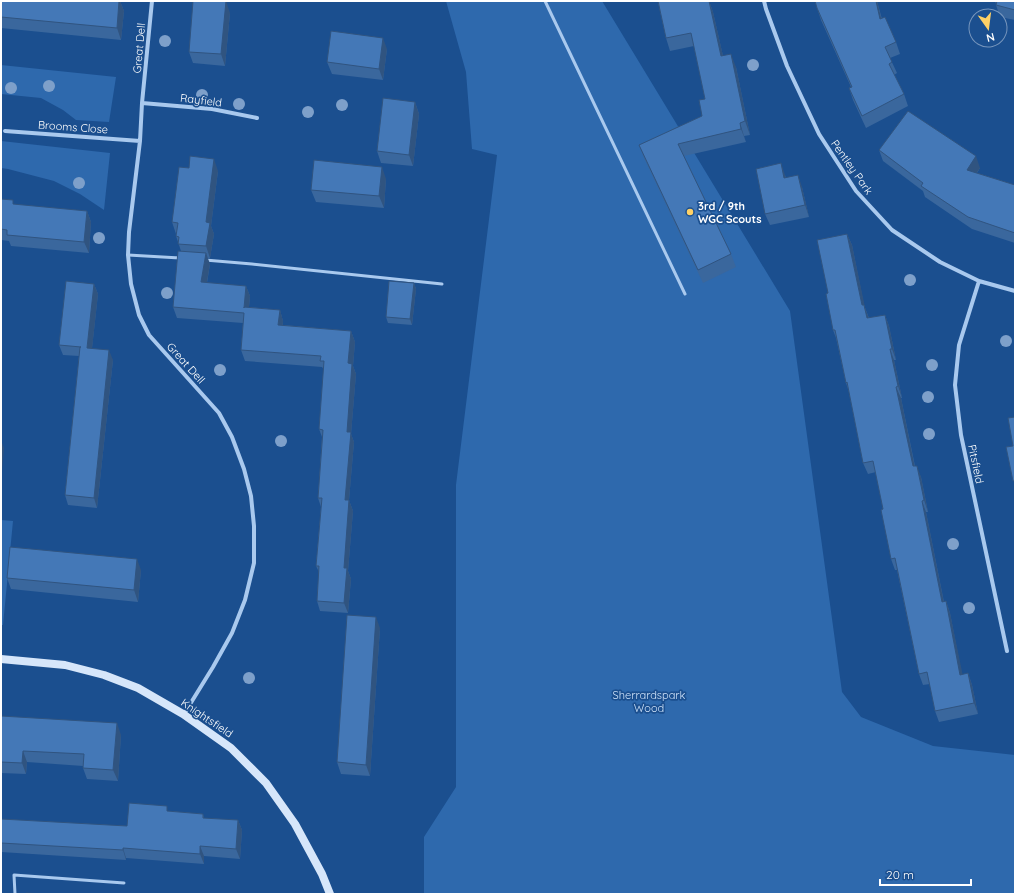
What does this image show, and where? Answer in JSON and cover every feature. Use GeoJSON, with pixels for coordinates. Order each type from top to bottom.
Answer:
{"type":"FeatureCollection","features":[{"type":"Feature","properties":{"kind":"street","name":"Great Dell"},"geometry":{"type":"LineString","coordinates":[[152,1],[142,103],[140,141],[129,232],[128,254],[131,284],[139,315],[149,335],[219,413],[232,437],[244,469],[251,496],[254,526],[254,563],[245,600],[232,633],[213,667],[183,714]]}},
{"type":"Feature","properties":{"kind":"street","name":"Pentley Park"},"geometry":{"type":"LineString","coordinates":[[764,1],[787,66],[819,134],[856,191],[892,230],[940,262],[979,281],[1015,291]]}},
{"type":"Feature","properties":{"kind":"street","name":"Rayfield"},"geometry":{"type":"LineString","coordinates":[[142,103],[212,109],[257,118]]}},
{"type":"Feature","properties":{"kind":"street","name":"Brooms Close"},"geometry":{"type":"LineString","coordinates":[[5,131],[140,141]]}},
{"type":"Feature","properties":{"kind":"street","name":"Pitsfield"},"geometry":{"type":"LineString","coordinates":[[979,281],[959,345],[955,385],[961,435],[1007,651]]}},
{"type":"Feature","properties":{"kind":"street","name":"Knightsfield"},"geometry":{"type":"LineString","coordinates":[[1,659],[66,666],[104,675],[138,688],[183,714],[231,748],[266,783],[295,824],[322,874],[330,894]]}},
{"type":"Feature","properties":{"kind":"lane"},"geometry":{"type":"LineString","coordinates":[[545,1],[685,294]]}},
{"type":"Feature","properties":{"kind":"lane"},"geometry":{"type":"LineString","coordinates":[[128,254],[182,259]]}},
{"type":"Feature","properties":{"kind":"lane"},"geometry":{"type":"LineString","coordinates":[[198,260],[252,264],[442,284]]}},
{"type":"Feature","properties":{"kind":"lane"},"geometry":{"type":"LineString","coordinates":[[15,894],[14,875],[124,883]]}},
{"type":"Feature","properties":{"kind":"green space","name":"Sherrardspark Wood"},"geometry":{"type":"Polygon","coordinates":[[[446,1],[602,1],[790,311],[842,692],[861,717],[933,746],[1015,755],[1015,894],[424,894],[424,837],[456,787],[456,485],[497,155],[472,149],[466,72],[446,1]]]}},
{"type":"Feature","properties":{"kind":"green space"},"geometry":{"type":"Polygon","coordinates":[[[1,65],[116,77],[109,122],[76,120],[63,110],[41,98],[1,94],[1,65]]]}},
{"type":"Feature","properties":{"kind":"green space"},"geometry":{"type":"Polygon","coordinates":[[[1,141],[110,153],[104,210],[80,194],[54,181],[1,168],[1,141]]]}},
{"type":"Feature","properties":{"kind":"green space"},"geometry":{"type":"Polygon","coordinates":[[[1,520],[13,521],[3,625],[1,625],[1,520]]]}},
{"type":"Feature","properties":{"kind":"building"},"geometry":{"type":"Polygon","coordinates":[[[1,1],[119,1],[117,28],[1,17],[1,1]]]}},
{"type":"Feature","properties":{"kind":"building"},"geometry":{"type":"Polygon","coordinates":[[[193,1],[226,1],[221,54],[189,52],[193,1]]]}},
{"type":"Feature","properties":{"kind":"building"},"geometry":{"type":"Polygon","coordinates":[[[658,1],[709,1],[721,56],[731,54],[745,121],[740,123],[741,129],[678,144],[731,254],[698,270],[639,145],[702,116],[699,100],[705,99],[691,33],[666,38],[658,1]]]}},
{"type":"Feature","properties":{"kind":"building"},"geometry":{"type":"Polygon","coordinates":[[[815,1],[876,1],[880,19],[885,17],[896,42],[885,47],[892,62],[889,64],[904,94],[862,116],[849,88],[852,87],[815,1]]]}},
{"type":"Feature","properties":{"kind":"building"},"geometry":{"type":"Polygon","coordinates":[[[997,1],[1015,1],[1015,10],[1008,8],[996,5],[997,1]]]}},
{"type":"Feature","properties":{"kind":"building"},"geometry":{"type":"Polygon","coordinates":[[[331,31],[383,38],[379,69],[327,62],[331,31]]]}},
{"type":"Feature","properties":{"kind":"building"},"geometry":{"type":"Polygon","coordinates":[[[383,98],[415,102],[409,155],[377,151],[383,98]]]}},
{"type":"Feature","properties":{"kind":"building"},"geometry":{"type":"Polygon","coordinates":[[[908,111],[976,156],[967,170],[1015,185],[1015,233],[968,217],[921,186],[923,183],[879,150],[908,111]]]}},
{"type":"Feature","properties":{"kind":"building"},"geometry":{"type":"Polygon","coordinates":[[[190,156],[214,159],[206,222],[210,223],[206,246],[178,244],[179,237],[176,236],[178,223],[172,222],[179,167],[189,168],[190,156]]]}},
{"type":"Feature","properties":{"kind":"building"},"geometry":{"type":"Polygon","coordinates":[[[314,160],[382,167],[379,196],[311,190],[314,160]]]}},
{"type":"Feature","properties":{"kind":"building"},"geometry":{"type":"Polygon","coordinates":[[[781,163],[784,178],[798,175],[805,205],[765,214],[756,169],[781,163]]]}},
{"type":"Feature","properties":{"kind":"building"},"geometry":{"type":"Polygon","coordinates":[[[1,199],[13,200],[13,204],[87,211],[84,242],[7,235],[7,230],[1,229],[1,199]]]}},
{"type":"Feature","properties":{"kind":"building"},"geometry":{"type":"Polygon","coordinates":[[[847,234],[862,305],[864,305],[867,318],[885,315],[892,349],[890,349],[898,386],[896,387],[913,466],[917,466],[924,500],[922,501],[942,602],[946,601],[960,675],[968,673],[974,703],[935,711],[927,672],[919,674],[895,558],[891,559],[873,461],[863,463],[847,382],[846,383],[835,330],[833,330],[826,294],[828,293],[817,240],[847,234]]]}},
{"type":"Feature","properties":{"kind":"building"},"geometry":{"type":"Polygon","coordinates":[[[178,251],[206,253],[201,282],[246,286],[244,307],[280,310],[278,325],[351,331],[348,363],[352,364],[347,432],[351,432],[345,500],[349,500],[344,568],[347,568],[344,603],[317,601],[319,566],[316,566],[322,498],[318,498],[323,430],[319,429],[324,361],[320,361],[321,356],[241,350],[244,313],[173,307],[178,251]]]}},
{"type":"Feature","properties":{"kind":"building"},"geometry":{"type":"Polygon","coordinates":[[[66,281],[94,284],[87,348],[109,350],[94,498],[65,495],[81,347],[59,345],[66,281]]]}},
{"type":"Feature","properties":{"kind":"building"},"geometry":{"type":"Polygon","coordinates":[[[389,281],[414,283],[410,319],[386,317],[389,281]]]}},
{"type":"Feature","properties":{"kind":"building"},"geometry":{"type":"Polygon","coordinates":[[[1015,417],[1015,481],[1013,481],[1006,447],[1013,446],[1008,418],[1015,417]]]}},
{"type":"Feature","properties":{"kind":"building"},"geometry":{"type":"Polygon","coordinates":[[[10,547],[137,559],[134,590],[7,578],[10,547]]]}},
{"type":"Feature","properties":{"kind":"building"},"geometry":{"type":"Polygon","coordinates":[[[347,615],[376,617],[366,765],[337,762],[347,615]]]}},
{"type":"Feature","properties":{"kind":"building"},"geometry":{"type":"Polygon","coordinates":[[[1,716],[117,723],[113,770],[83,768],[84,754],[23,751],[22,763],[1,762],[1,716]]]}},
{"type":"Feature","properties":{"kind":"building"},"geometry":{"type":"Polygon","coordinates":[[[129,803],[167,806],[167,811],[203,814],[203,818],[238,820],[236,849],[200,846],[200,854],[123,848],[123,850],[1,843],[1,819],[127,826],[129,803]]]}},
{"type":"Feature","properties":{"kind":"place","name":"3rd / 9th WGC Scouts"},"geometry":{"type":"Point","coordinates":[690,212]}}]}
